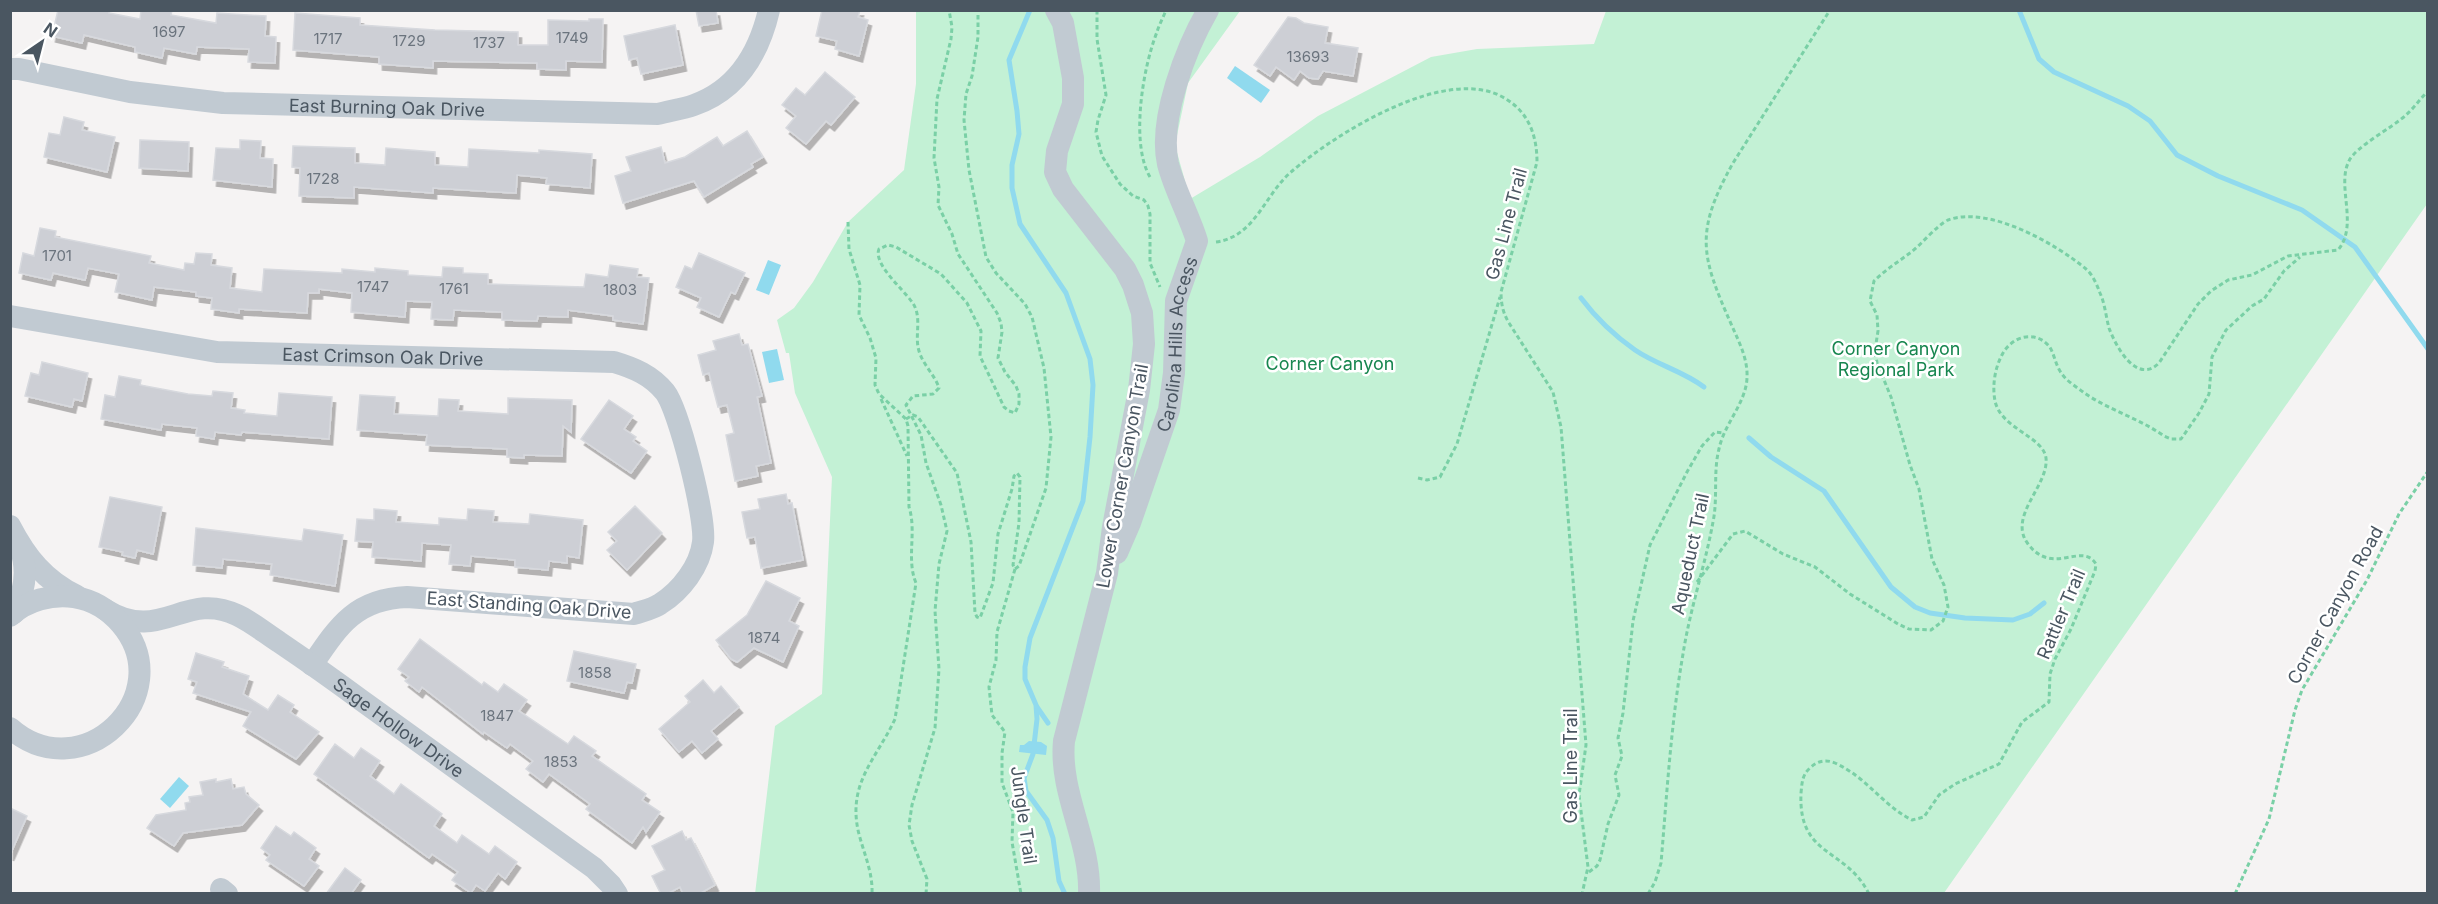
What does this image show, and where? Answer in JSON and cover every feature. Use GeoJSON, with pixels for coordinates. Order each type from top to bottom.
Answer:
{"type":"FeatureCollection","features":[{"type":"Feature","properties":{"kind":"street","name":"East Burning Oak Drive"},"geometry":{"type":"LineString","coordinates":[[10,69],[130,92],[223,103],[658,114],[695,105],[730,85],[749,63],[764,33],[769,10]]}},
{"type":"Feature","properties":{"kind":"street","name":"Lower Corner Canyon Trail"},"geometry":{"type":"LineString","coordinates":[[1056,10],[1063,23],[1073,87],[1073,104],[1057,151],[1055,172],[1063,189],[1125,269],[1142,313],[1144,345],[1140,390],[1113,527],[1107,573],[1066,728],[1062,759],[1085,856],[1089,894]]}},
{"type":"Feature","properties":{"kind":"street","name":"Carolina Hills Access"},"geometry":{"type":"LineString","coordinates":[[1107,573],[1130,523],[1169,410],[1174,374],[1176,301],[1197,242],[1176,192],[1168,161],[1168,125],[1184,57],[1208,10]]}},
{"type":"Feature","properties":{"kind":"street","name":"East Crimson Oak Drive"},"geometry":{"type":"LineString","coordinates":[[10,316],[217,352],[614,363],[639,369],[665,392],[679,422],[691,472]]}},
{"type":"Feature","properties":{"kind":"street","name":"East Standing Oak Drive"},"geometry":{"type":"LineString","coordinates":[[312,664],[346,618],[365,606],[386,599],[407,597],[634,614],[659,605],[682,586],[697,562],[703,541],[700,512],[691,472]]}},
{"type":"Feature","properties":{"kind":"street","name":"Sage Hollow Drive"},"geometry":{"type":"LineString","coordinates":[[14,533],[27,555],[44,574],[65,590],[126,620],[138,623],[161,621],[178,613],[200,608],[230,612],[249,622],[312,664],[594,868],[617,894]]}},
{"type":"Feature","properties":{"kind":"street"},"geometry":{"type":"LineString","coordinates":[[12,614],[22,595],[25,575],[22,551],[14,533]]}},
{"type":"Feature","properties":{"kind":"street"},"geometry":{"type":"LineString","coordinates":[[12,614],[32,602],[53,596],[81,598]]}},
{"type":"Feature","properties":{"kind":"street"},"geometry":{"type":"LineString","coordinates":[[106,610],[120,623],[131,639],[138,664]]}},
{"type":"Feature","properties":{"kind":"street"},"geometry":{"type":"LineString","coordinates":[[10,728],[29,741],[55,748],[69,749],[95,742],[117,726],[132,704],[136,691],[138,664],[147,640],[161,621]]}},
{"type":"Feature","properties":{"kind":"path"},"geometry":{"type":"LineString","coordinates":[[926,894],[927,879],[912,841],[909,825],[912,805],[936,728],[939,669],[934,618],[939,564],[947,531],[941,505],[926,463],[922,439],[906,405],[911,397],[933,394],[939,388],[919,352],[919,327],[914,304],[888,274],[878,258],[879,249],[888,245],[941,274],[959,293],[981,331],[980,356],[1004,406],[1015,413],[1020,399],[1016,386],[998,358],[1002,332],[997,313],[958,254],[952,234],[938,206],[939,187],[934,158],[937,99],[951,39],[952,27],[949,10]]}},
{"type":"Feature","properties":{"kind":"path"},"geometry":{"type":"LineString","coordinates":[[910,416],[919,419],[957,473],[971,542],[974,603],[977,617],[980,618],[993,583],[998,534],[1014,476],[1017,473],[1020,477],[1019,523],[1013,565],[1015,569],[1019,566],[1046,488],[1051,437],[1044,368],[1032,317],[1025,304],[996,273],[986,257],[969,170],[964,120],[966,94],[972,76],[979,30],[978,10]]}},
{"type":"Feature","properties":{"kind":"path"},"geometry":{"type":"LineString","coordinates":[[1097,10],[1097,39],[1106,95],[1097,126],[1102,156],[1120,184],[1133,196],[1144,200],[1148,206],[1150,214],[1149,250],[1153,273],[1165,296],[1176,301]]}},
{"type":"Feature","properties":{"kind":"path","name":"Aqueduct Trail"},"geometry":{"type":"LineString","coordinates":[[1648,894],[1655,882],[1661,863],[1682,656],[1697,582],[1713,523],[1718,488],[1718,451],[1744,391],[1747,369],[1742,348],[1711,279],[1705,243],[1710,215],[1720,187],[1733,163],[1830,10]]}},
{"type":"Feature","properties":{"kind":"path","name":"Gas Line Trail"},"geometry":{"type":"LineString","coordinates":[[1197,242],[1224,241],[1240,233],[1254,221],[1289,173],[1329,142],[1364,120],[1402,103],[1443,91],[1474,89],[1505,98],[1525,115],[1537,146],[1537,162],[1501,292],[1503,313],[1553,392],[1561,427],[1586,745],[1579,795],[1588,872],[1582,894]]}},
{"type":"Feature","properties":{"kind":"path"},"geometry":{"type":"LineString","coordinates":[[1697,582],[1733,534],[1745,531],[1783,554],[1815,567],[1850,594],[1898,624],[1909,629],[1931,630],[1942,621],[1947,607],[1944,585],[1932,559],[1919,489],[1910,465],[1892,397],[1877,363],[1875,350],[1878,331],[1877,315],[1870,301],[1874,281],[1910,253],[1945,221],[1973,217],[2009,225],[2048,242],[2089,271],[2100,294],[2109,327],[2122,353],[2133,366],[2144,370],[2155,367],[2198,304],[2222,284],[2237,277],[2252,275],[2288,256],[2334,252],[2342,245],[2347,219],[2345,174],[2347,163],[2359,148],[2378,138],[2406,115],[2427,91]]}},
{"type":"Feature","properties":{"kind":"path"},"geometry":{"type":"LineString","coordinates":[[848,222],[849,249],[860,285],[859,315],[876,358],[875,383],[908,459]]}},
{"type":"Feature","properties":{"kind":"path","name":"Rattler Trail"},"geometry":{"type":"LineString","coordinates":[[1869,894],[1863,881],[1837,858],[1820,848],[1806,830],[1801,806],[1803,776],[1807,770],[1818,762],[1832,762],[1857,774],[1897,812],[1912,820],[1924,817],[1939,795],[1955,784],[1999,764],[2022,722],[2028,715],[2049,702],[2050,674],[2055,659],[2071,629],[2095,571],[2096,564],[2093,559],[2085,555],[2061,559],[2046,558],[2027,543],[2023,522],[2045,466],[2046,456],[2039,445],[2010,424],[2000,412],[1995,401],[1996,368],[2007,346],[2026,336],[2043,341],[2050,347],[2060,372],[2086,394],[2164,436],[2181,439],[2210,394],[2212,357],[2226,330],[2252,306],[2264,299],[2284,271],[2302,255]]}},
{"type":"Feature","properties":{"kind":"path"},"geometry":{"type":"LineString","coordinates":[[1418,478],[1427,480],[1440,477],[1451,459],[1501,292]]}},
{"type":"Feature","properties":{"kind":"path"},"geometry":{"type":"LineString","coordinates":[[872,894],[872,878],[858,831],[855,801],[865,769],[888,734],[895,718],[916,583],[911,571],[909,431],[906,419],[879,394]]}},
{"type":"Feature","properties":{"kind":"path"},"geometry":{"type":"LineString","coordinates":[[906,419],[910,416]]}},
{"type":"Feature","properties":{"kind":"path"},"geometry":{"type":"LineString","coordinates":[[1588,872],[1600,860],[1608,824],[1618,795],[1615,775],[1622,756],[1618,738],[1633,621],[1650,545],[1702,446],[1715,432],[1724,433]]}},
{"type":"Feature","properties":{"kind":"path","name":"Corner Canyon Road"},"geometry":{"type":"LineString","coordinates":[[2235,894],[2269,819],[2295,710],[2302,690],[2367,580],[2399,514],[2427,471]]}},
{"type":"Feature","properties":{"kind":"path","name":"Jungle Trail"},"geometry":{"type":"LineString","coordinates":[[1015,569],[997,632],[996,660],[989,687],[992,715],[1005,732],[1002,783],[1013,812],[1012,842],[1021,894]]}},
{"type":"Feature","properties":{"kind":"green space","name":"Corner Canyon Regional Park"},"geometry":{"type":"Polygon","coordinates":[[[916,11],[1240,11],[1188,83],[1175,145],[1190,199],[1260,157],[1318,116],[1431,57],[1477,49],[1594,44],[1606,11],[2427,11],[2427,204],[1944,893],[755,894],[775,726],[822,694],[832,477],[795,393],[789,353],[786,353],[777,320],[794,308],[813,282],[848,222],[904,170],[916,84],[916,11]]]}},
{"type":"Feature","properties":{"kind":"water"},"geometry":{"type":"Polygon","coordinates":[[[1235,66],[1270,90],[1261,103],[1227,78],[1235,66]]]}},
{"type":"Feature","properties":{"kind":"water"},"geometry":{"type":"Polygon","coordinates":[[[768,260],[781,265],[769,295],[756,290],[768,260]]]}},
{"type":"Feature","properties":{"kind":"water"},"geometry":{"type":"Polygon","coordinates":[[[777,349],[784,380],[769,383],[762,352],[777,349]]]}},
{"type":"Feature","properties":{"kind":"water"},"geometry":{"type":"Polygon","coordinates":[[[1029,741],[1041,742],[1047,746],[1046,755],[1019,752],[1020,745],[1029,741]]]}},
{"type":"Feature","properties":{"kind":"water"},"geometry":{"type":"Polygon","coordinates":[[[179,777],[189,786],[170,808],[160,799],[179,777]]]}},
{"type":"Feature","properties":{"kind":"building"},"geometry":{"type":"Polygon","coordinates":[[[58,10],[110,10],[109,13],[140,19],[141,10],[172,10],[171,15],[216,23],[217,13],[266,16],[265,36],[276,37],[275,63],[248,62],[249,49],[197,47],[196,54],[164,48],[162,58],[135,52],[135,47],[84,35],[82,43],[52,36],[58,10]]]}},
{"type":"Feature","properties":{"kind":"building"},"geometry":{"type":"Polygon","coordinates":[[[696,10],[716,10],[718,23],[699,26],[696,10]]]}},
{"type":"Feature","properties":{"kind":"building"},"geometry":{"type":"Polygon","coordinates":[[[822,10],[860,10],[858,17],[868,20],[859,56],[835,49],[837,41],[816,36],[822,10]]]}},
{"type":"Feature","properties":{"kind":"building"},"geometry":{"type":"Polygon","coordinates":[[[295,13],[360,18],[360,25],[518,32],[518,45],[548,45],[548,20],[603,19],[602,62],[566,61],[566,70],[537,69],[537,63],[433,61],[433,68],[379,64],[379,57],[293,50],[295,13]]]}},
{"type":"Feature","properties":{"kind":"building"},"geometry":{"type":"Polygon","coordinates":[[[1288,17],[1296,18],[1304,23],[1328,27],[1325,43],[1358,48],[1353,76],[1323,71],[1318,79],[1309,78],[1300,71],[1294,80],[1276,67],[1270,76],[1254,65],[1288,17]]]}},
{"type":"Feature","properties":{"kind":"building"},"geometry":{"type":"Polygon","coordinates":[[[675,25],[683,65],[641,74],[637,58],[629,60],[624,36],[675,25]]]}},
{"type":"Feature","properties":{"kind":"building"},"geometry":{"type":"Polygon","coordinates":[[[825,72],[855,97],[831,125],[826,121],[806,144],[786,128],[796,116],[782,105],[796,88],[805,95],[825,72]]]}},
{"type":"Feature","properties":{"kind":"building"},"geometry":{"type":"Polygon","coordinates":[[[64,117],[84,122],[82,130],[115,137],[107,172],[44,157],[49,133],[60,135],[64,117]]]}},
{"type":"Feature","properties":{"kind":"building"},"geometry":{"type":"Polygon","coordinates":[[[747,131],[763,157],[751,164],[753,167],[704,197],[694,181],[623,203],[615,176],[631,171],[626,157],[661,147],[665,163],[685,157],[717,137],[723,146],[747,131]]]}},
{"type":"Feature","properties":{"kind":"building"},"geometry":{"type":"Polygon","coordinates":[[[140,140],[189,142],[188,171],[139,168],[140,140]]]}},
{"type":"Feature","properties":{"kind":"building"},"geometry":{"type":"Polygon","coordinates":[[[240,140],[261,141],[260,158],[273,159],[272,187],[213,180],[216,148],[240,149],[240,140]]]}},
{"type":"Feature","properties":{"kind":"building"},"geometry":{"type":"Polygon","coordinates":[[[293,146],[355,148],[355,163],[385,165],[386,148],[435,152],[435,165],[468,167],[469,149],[539,153],[539,150],[592,154],[590,188],[546,184],[547,178],[517,175],[516,193],[433,188],[433,193],[354,187],[354,198],[299,196],[300,168],[292,167],[293,146]]]}},
{"type":"Feature","properties":{"kind":"building"},"geometry":{"type":"Polygon","coordinates":[[[40,228],[56,231],[55,237],[151,256],[149,263],[184,270],[185,263],[194,264],[196,253],[212,254],[211,265],[232,268],[230,288],[262,292],[264,269],[342,273],[342,269],[375,272],[375,268],[408,271],[408,275],[442,277],[443,267],[463,268],[463,273],[488,274],[488,284],[584,287],[586,274],[608,277],[610,265],[638,269],[637,277],[649,278],[643,324],[613,320],[613,316],[568,310],[568,317],[538,316],[537,321],[502,320],[502,312],[454,310],[453,320],[431,319],[432,302],[406,301],[405,317],[351,312],[352,293],[319,289],[319,293],[308,293],[307,313],[239,309],[239,313],[211,309],[212,298],[196,296],[196,292],[154,287],[152,300],[115,292],[119,274],[88,268],[85,280],[53,273],[51,280],[19,273],[23,253],[34,256],[40,228]]]}},
{"type":"Feature","properties":{"kind":"building"},"geometry":{"type":"Polygon","coordinates":[[[699,253],[745,273],[735,294],[731,292],[719,317],[697,307],[701,298],[676,287],[685,266],[692,269],[699,253]]]}},
{"type":"Feature","properties":{"kind":"building"},"geometry":{"type":"Polygon","coordinates":[[[739,334],[742,345],[748,344],[762,396],[757,397],[771,463],[756,466],[758,476],[735,481],[726,435],[734,433],[727,405],[718,407],[709,373],[703,375],[698,355],[716,350],[713,341],[739,334]]]}},
{"type":"Feature","properties":{"kind":"building"},"geometry":{"type":"Polygon","coordinates":[[[42,362],[88,373],[82,401],[74,399],[72,407],[25,396],[31,373],[39,375],[42,362]]]}},
{"type":"Feature","properties":{"kind":"building"},"geometry":{"type":"Polygon","coordinates":[[[119,376],[141,380],[140,385],[188,394],[212,396],[213,391],[233,393],[231,408],[245,410],[244,413],[277,416],[279,393],[332,397],[329,439],[215,432],[214,439],[196,436],[197,428],[162,424],[161,430],[101,419],[105,395],[115,397],[119,376]]]}},
{"type":"Feature","properties":{"kind":"building"},"geometry":{"type":"Polygon","coordinates":[[[360,395],[395,397],[394,414],[438,416],[439,399],[459,400],[458,411],[508,414],[508,398],[572,400],[571,432],[563,426],[562,456],[507,457],[507,449],[426,445],[427,435],[357,430],[360,395]]]}},
{"type":"Feature","properties":{"kind":"building"},"geometry":{"type":"Polygon","coordinates":[[[609,400],[633,416],[624,429],[636,437],[633,441],[647,451],[631,473],[581,439],[609,400]]]}},
{"type":"Feature","properties":{"kind":"building"},"geometry":{"type":"Polygon","coordinates":[[[786,494],[788,504],[792,503],[803,560],[761,568],[755,537],[747,538],[742,512],[760,509],[758,499],[786,494]]]}},
{"type":"Feature","properties":{"kind":"building"},"geometry":{"type":"Polygon","coordinates":[[[110,497],[162,507],[153,554],[137,550],[135,558],[122,555],[123,552],[99,547],[110,497]]]}},
{"type":"Feature","properties":{"kind":"building"},"geometry":{"type":"Polygon","coordinates":[[[635,506],[662,533],[627,570],[607,550],[617,541],[608,532],[635,506]]]}},
{"type":"Feature","properties":{"kind":"building"},"geometry":{"type":"Polygon","coordinates":[[[374,509],[397,511],[396,522],[439,525],[439,518],[467,520],[468,509],[494,511],[493,522],[529,524],[530,514],[583,520],[579,558],[567,556],[567,563],[549,561],[548,570],[515,567],[515,560],[471,556],[470,566],[449,564],[451,545],[422,543],[421,561],[372,557],[373,542],[355,541],[357,519],[374,520],[374,509]]]}},
{"type":"Feature","properties":{"kind":"building"},"geometry":{"type":"Polygon","coordinates":[[[196,528],[302,541],[304,529],[343,535],[335,586],[270,575],[272,564],[223,559],[222,568],[193,565],[196,528]]]}},
{"type":"Feature","properties":{"kind":"building"},"geometry":{"type":"Polygon","coordinates":[[[766,581],[800,598],[789,621],[799,626],[783,662],[754,648],[737,662],[731,659],[716,640],[747,615],[766,581]]]}},
{"type":"Feature","properties":{"kind":"building"},"geometry":{"type":"Polygon","coordinates":[[[420,639],[482,685],[484,682],[498,692],[504,684],[527,700],[519,711],[568,744],[574,736],[596,751],[592,756],[646,794],[642,800],[660,812],[646,832],[643,827],[632,843],[586,809],[590,804],[549,774],[543,782],[526,769],[533,761],[510,744],[507,748],[484,732],[483,734],[422,687],[419,692],[405,681],[409,677],[398,669],[420,639]]]}},
{"type":"Feature","properties":{"kind":"building"},"geometry":{"type":"Polygon","coordinates":[[[574,651],[636,664],[632,683],[627,682],[624,693],[567,681],[574,651]]]}},
{"type":"Feature","properties":{"kind":"building"},"geometry":{"type":"Polygon","coordinates":[[[196,653],[224,662],[222,667],[249,676],[243,694],[268,710],[278,695],[294,705],[290,712],[319,732],[296,759],[243,726],[251,712],[193,693],[197,682],[188,679],[196,653]]]}},
{"type":"Feature","properties":{"kind":"building"},"geometry":{"type":"Polygon","coordinates":[[[703,680],[714,693],[721,686],[739,707],[711,731],[718,739],[702,753],[692,741],[679,752],[659,729],[690,702],[685,696],[703,680]]]}},
{"type":"Feature","properties":{"kind":"building"},"geometry":{"type":"Polygon","coordinates":[[[335,744],[354,758],[361,748],[380,761],[370,776],[394,794],[401,784],[442,814],[434,826],[457,843],[462,835],[489,854],[495,846],[517,862],[505,879],[498,873],[485,891],[476,885],[471,893],[452,880],[458,872],[432,854],[429,858],[314,774],[335,744]]]}},
{"type":"Feature","properties":{"kind":"building"},"geometry":{"type":"Polygon","coordinates":[[[216,779],[216,782],[231,779],[233,789],[244,787],[246,794],[259,805],[242,825],[183,833],[174,846],[147,828],[156,815],[186,810],[185,803],[190,802],[189,797],[203,795],[200,782],[216,779]]]}},
{"type":"Feature","properties":{"kind":"building"},"geometry":{"type":"Polygon","coordinates":[[[10,808],[27,816],[10,855],[10,808]]]}},
{"type":"Feature","properties":{"kind":"building"},"geometry":{"type":"Polygon","coordinates":[[[276,826],[291,836],[294,832],[316,848],[309,859],[319,866],[304,886],[266,860],[270,855],[261,848],[276,826]]]}},
{"type":"Feature","properties":{"kind":"building"},"geometry":{"type":"Polygon","coordinates":[[[682,831],[686,840],[691,838],[715,885],[699,894],[683,894],[680,887],[667,894],[661,894],[652,876],[665,870],[652,846],[682,831]]]}},
{"type":"Feature","properties":{"kind":"building"},"geometry":{"type":"Polygon","coordinates":[[[345,868],[361,880],[351,894],[326,894],[345,868]]]}},
{"type":"Feature","properties":{"kind":"waterway"},"geometry":{"type":"LineString","coordinates":[[1030,10],[1009,60],[1019,134],[1012,165],[1012,188],[1020,224],[1066,293],[1090,359],[1093,385],[1083,501],[1030,638],[1025,667],[1025,679],[1036,705],[1037,719],[1033,754],[1024,778],[1026,791],[1047,820],[1053,838],[1059,881],[1065,894]]}},
{"type":"Feature","properties":{"kind":"waterway"},"geometry":{"type":"LineString","coordinates":[[2019,10],[2039,59],[2054,72],[2128,106],[2150,121],[2177,155],[2218,176],[2302,210],[2355,247],[2428,349]]}},
{"type":"Feature","properties":{"kind":"waterway"},"geometry":{"type":"LineString","coordinates":[[1581,298],[1606,326],[1635,350],[1704,387]]}},
{"type":"Feature","properties":{"kind":"waterway"},"geometry":{"type":"LineString","coordinates":[[1749,438],[1771,457],[1824,491],[1891,587],[1915,607],[1930,613],[1965,618],[2013,620],[2030,614],[2044,603]]}},
{"type":"Feature","properties":{"kind":"waterway"},"geometry":{"type":"LineString","coordinates":[[1037,707],[1048,723]]}},
{"type":"Feature","properties":{"kind":"park label","name":"Corner Canyon"},"geometry":{"type":"Point","coordinates":[1330,363]}}]}
